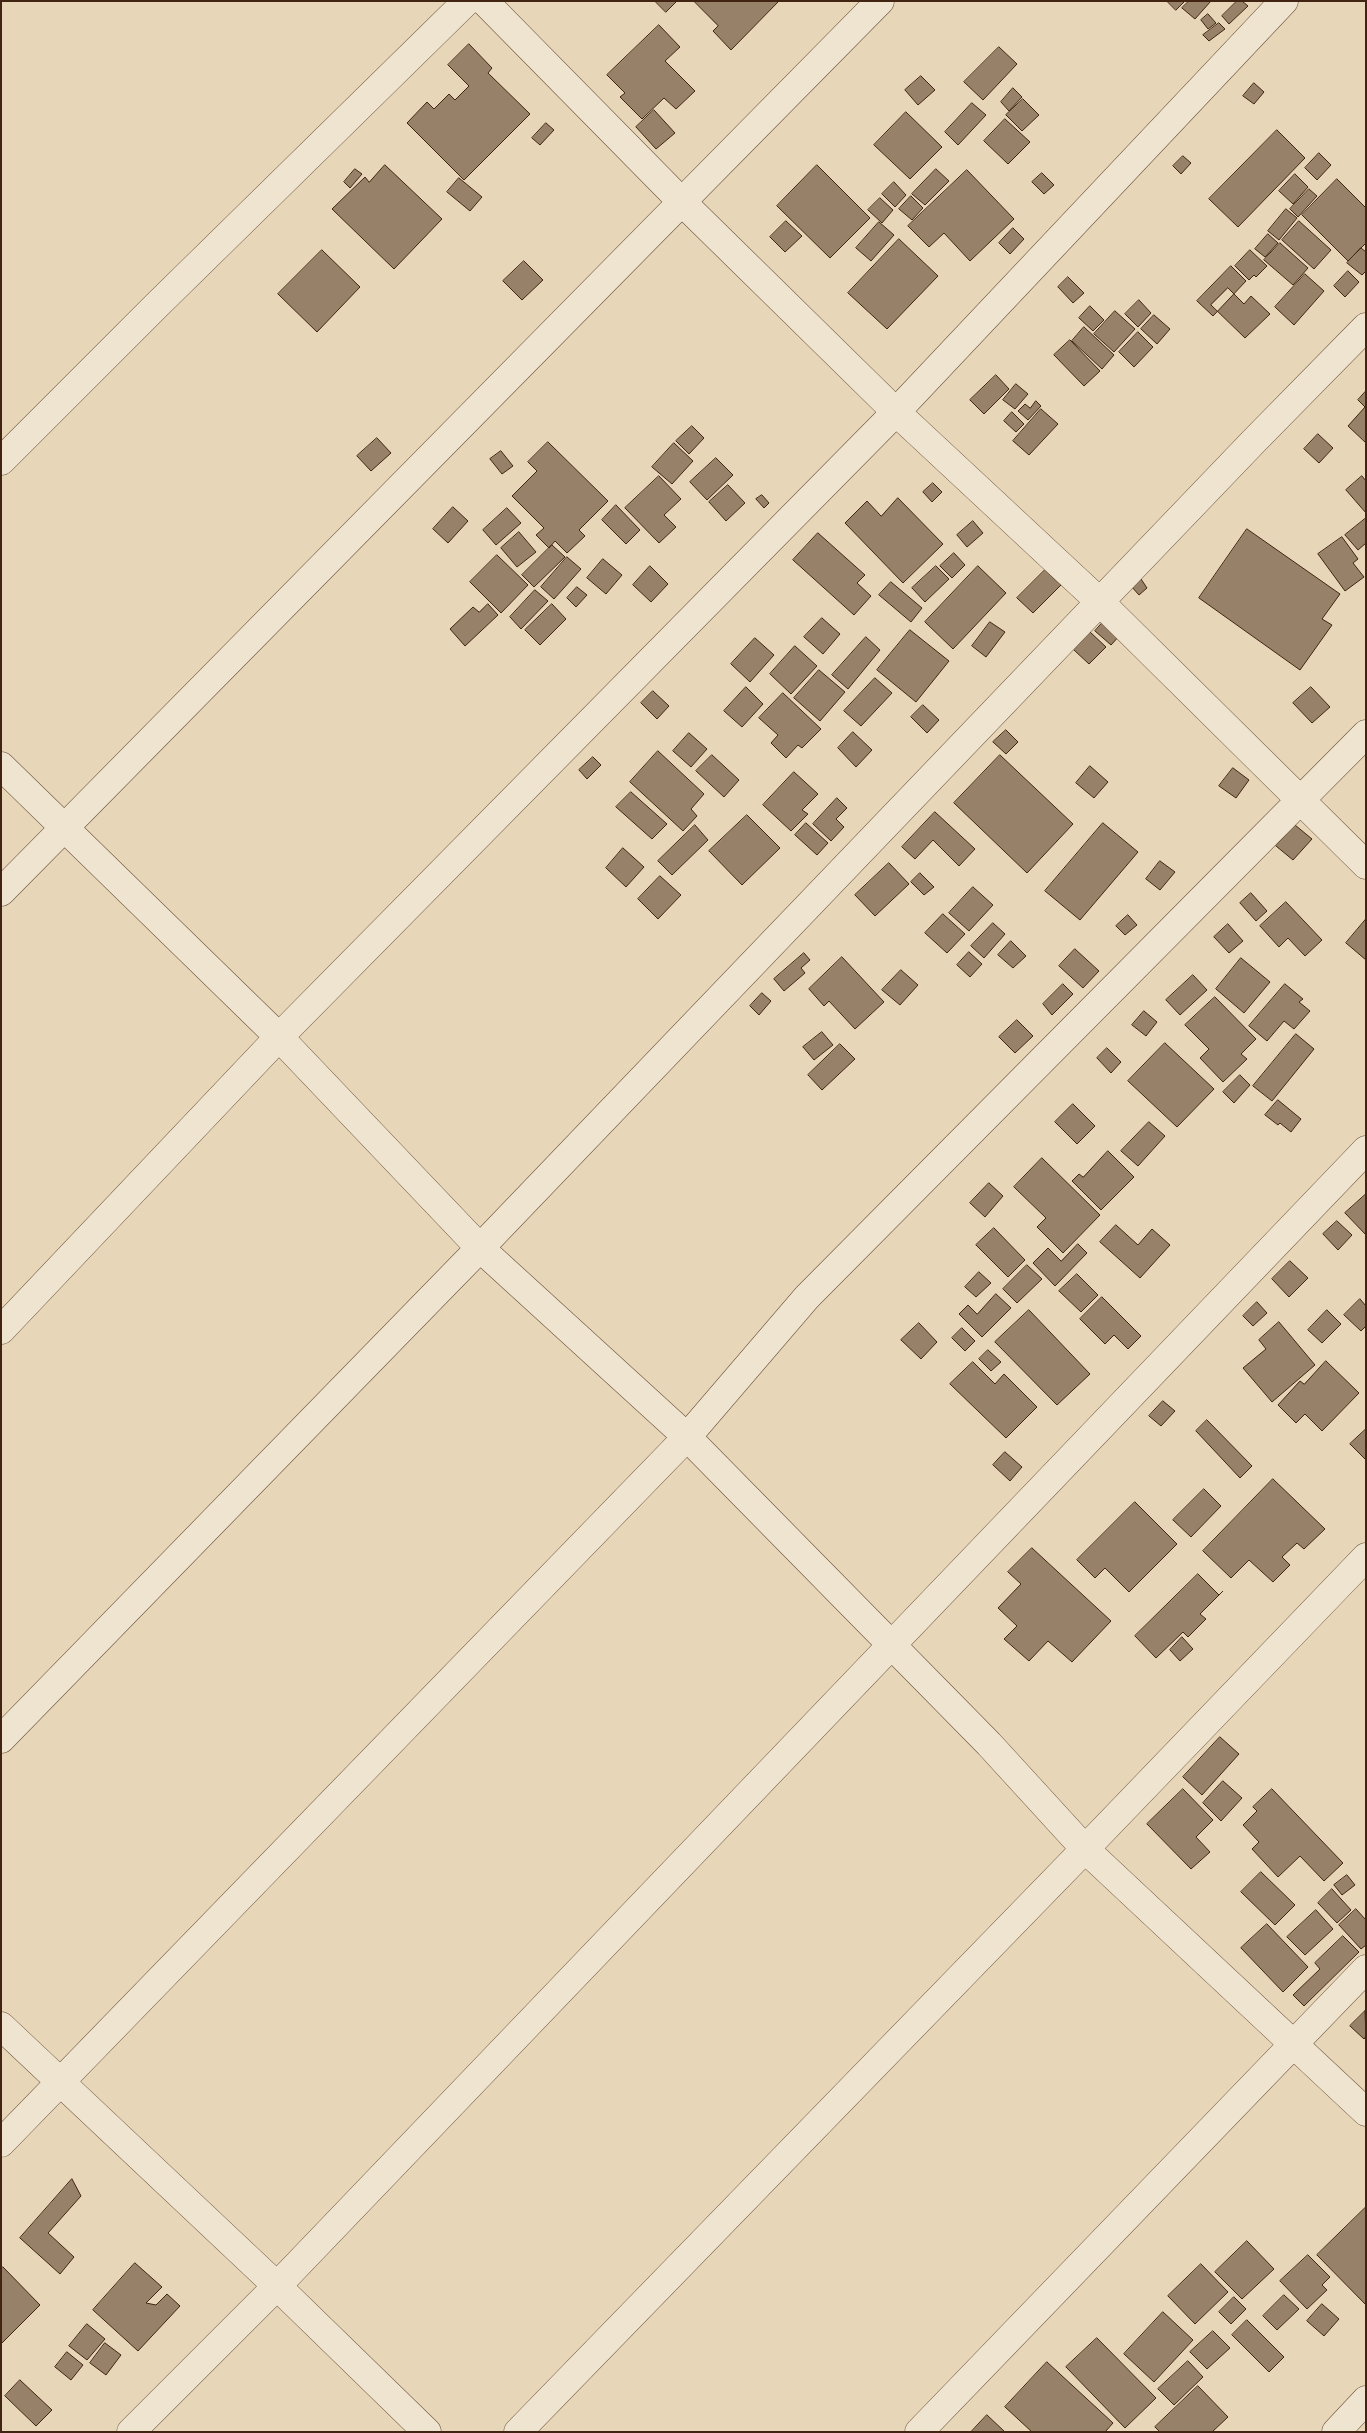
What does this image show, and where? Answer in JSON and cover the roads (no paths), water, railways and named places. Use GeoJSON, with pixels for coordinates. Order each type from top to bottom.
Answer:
{"type":"FeatureCollection","features":[{"type":"Feature","properties":{"kind":"street"},"geometry":{"type":"LineString","coordinates":[[1,462],[156,306],[467,1]]}},
{"type":"Feature","properties":{"kind":"street"},"geometry":{"type":"LineString","coordinates":[[484,1],[681,201],[896,412],[1100,602],[1300,802],[1366,865]]}},
{"type":"Feature","properties":{"kind":"street"},"geometry":{"type":"LineString","coordinates":[[1,892],[880,1]]}},
{"type":"Feature","properties":{"kind":"street"},"geometry":{"type":"LineString","coordinates":[[1,1330],[279,1037],[896,412],[1284,1]]}},
{"type":"Feature","properties":{"kind":"street"},"geometry":{"type":"LineString","coordinates":[[1,1740],[480,1248],[1366,327]]}},
{"type":"Feature","properties":{"kind":"street"},"geometry":{"type":"LineString","coordinates":[[1,2143],[687,1437],[807,1297],[1366,734]]}},
{"type":"Feature","properties":{"kind":"street"},"geometry":{"type":"LineString","coordinates":[[1,766],[65,826],[279,1037],[480,1248],[687,1437],[892,1642],[990,1744],[1085,1849],[1366,2112]]}},
{"type":"Feature","properties":{"kind":"street"},"geometry":{"type":"LineString","coordinates":[[131,2432],[277,2286],[892,1642],[1366,1150]]}},
{"type":"Feature","properties":{"kind":"street"},"geometry":{"type":"LineString","coordinates":[[518,2432],[1366,1557]]}},
{"type":"Feature","properties":{"kind":"street"},"geometry":{"type":"LineString","coordinates":[[919,2432],[1366,1969]]}},
{"type":"Feature","properties":{"kind":"street"},"geometry":{"type":"LineString","coordinates":[[1,2026],[59,2083],[277,2286],[427,2432]]}},
{"type":"Feature","properties":{"kind":"street"},"geometry":{"type":"LineString","coordinates":[[1336,2432],[1366,2400]]}}]}
